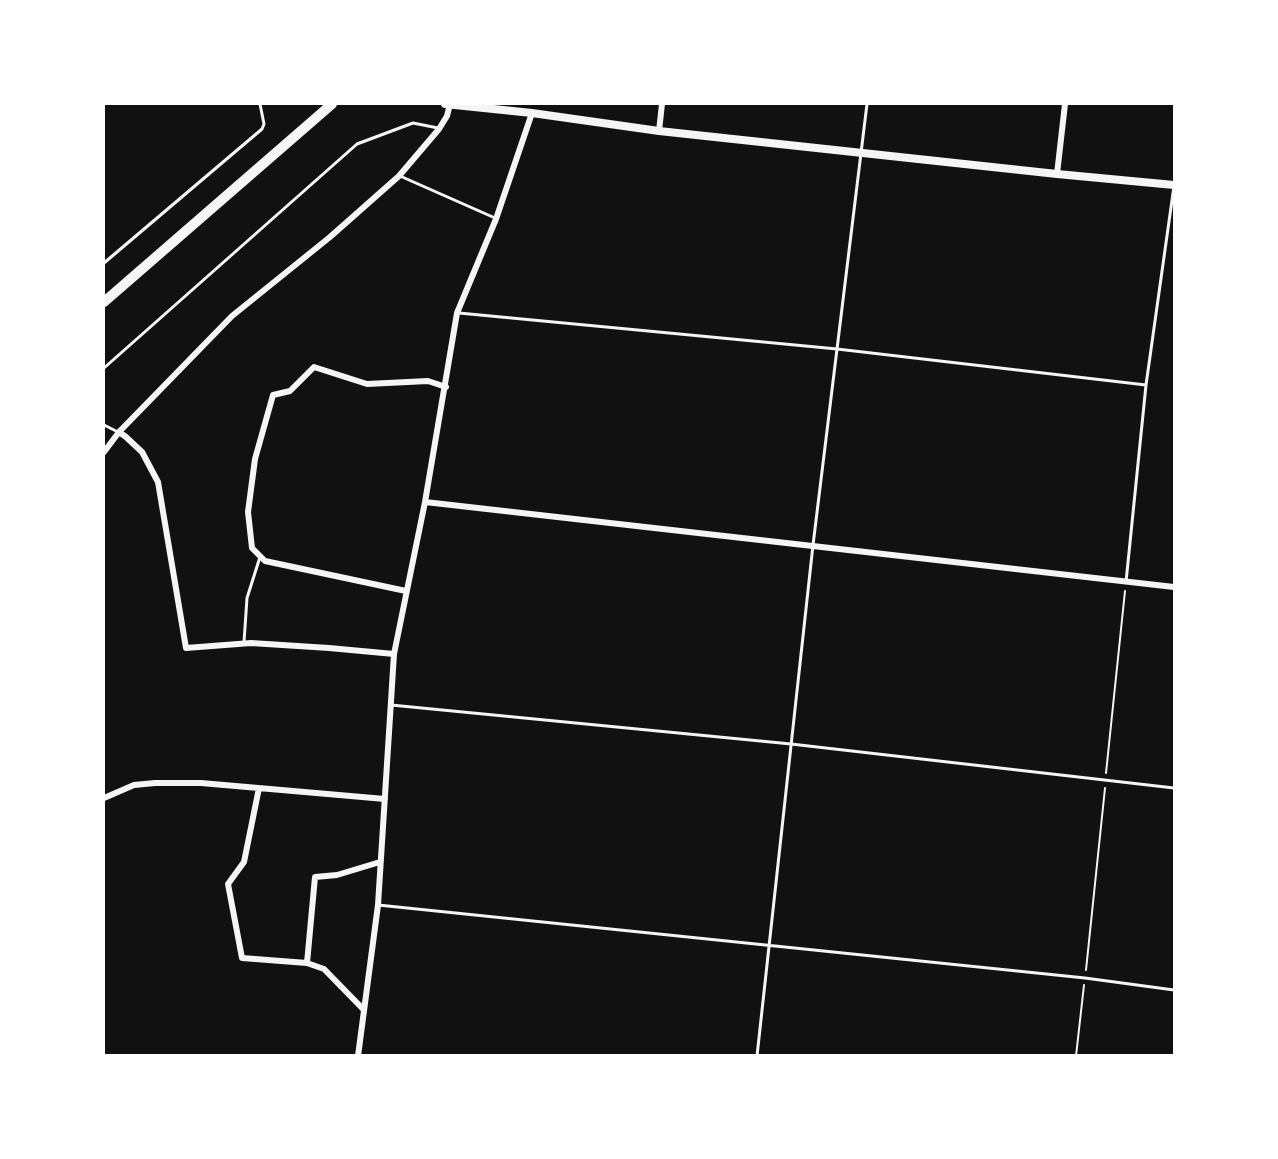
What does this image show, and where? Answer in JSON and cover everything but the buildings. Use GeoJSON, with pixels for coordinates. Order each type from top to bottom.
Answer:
{"type":"FeatureCollection","features":[{"type":"Feature","properties":{"kind":"highway"},"geometry":{"type":"LineString","coordinates":[[104,302],[332,104]]}},
{"type":"Feature","properties":{"kind":"street"},"geometry":{"type":"LineString","coordinates":[[445,104],[488,106],[659,130],[1057,174],[1174,184]]}},
{"type":"Feature","properties":{"kind":"street"},"geometry":{"type":"LineString","coordinates":[[104,452],[119,432],[232,316],[330,237],[399,176],[440,129],[450,104]]}},
{"type":"Feature","properties":{"kind":"street"},"geometry":{"type":"LineString","coordinates":[[659,130],[662,104]]}},
{"type":"Feature","properties":{"kind":"street"},"geometry":{"type":"LineString","coordinates":[[1057,174],[1065,104]]}},
{"type":"Feature","properties":{"kind":"street"},"geometry":{"type":"LineString","coordinates":[[358,1056],[378,905],[394,654],[425,502],[457,313],[496,219],[532,113]]}},
{"type":"Feature","properties":{"kind":"street"},"geometry":{"type":"LineString","coordinates":[[406,591],[265,561],[252,548],[248,512],[255,459],[273,395],[290,391],[314,367],[368,384],[429,381],[446,387]]}},
{"type":"Feature","properties":{"kind":"street"},"geometry":{"type":"LineString","coordinates":[[119,432],[142,452],[158,482],[186,648],[244,644],[394,654]]}},
{"type":"Feature","properties":{"kind":"street"},"geometry":{"type":"LineString","coordinates":[[425,502],[1174,587]]}},
{"type":"Feature","properties":{"kind":"street"},"geometry":{"type":"LineString","coordinates":[[104,798],[134,784],[201,783],[385,799]]}},
{"type":"Feature","properties":{"kind":"street"},"geometry":{"type":"LineString","coordinates":[[259,788],[244,862],[228,884],[242,958],[308,963],[324,969],[364,1010]]}},
{"type":"Feature","properties":{"kind":"street"},"geometry":{"type":"LineString","coordinates":[[308,963],[315,877],[337,875],[380,862]]}},
{"type":"Feature","properties":{"kind":"lane"},"geometry":{"type":"LineString","coordinates":[[104,263],[262,129],[264,124],[260,104]]}},
{"type":"Feature","properties":{"kind":"lane"},"geometry":{"type":"LineString","coordinates":[[757,1056],[813,545],[867,104]]}},
{"type":"Feature","properties":{"kind":"lane"},"geometry":{"type":"LineString","coordinates":[[104,369],[357,144],[413,123],[440,129]]}},
{"type":"Feature","properties":{"kind":"lane"},"geometry":{"type":"LineString","coordinates":[[399,176],[496,219]]}},
{"type":"Feature","properties":{"kind":"lane"},"geometry":{"type":"LineString","coordinates":[[1126,582],[1146,385],[1174,184]]}},
{"type":"Feature","properties":{"kind":"lane"},"geometry":{"type":"LineString","coordinates":[[457,313],[837,349],[1146,385]]}},
{"type":"Feature","properties":{"kind":"lane"},"geometry":{"type":"LineString","coordinates":[[104,425],[119,432]]}},
{"type":"Feature","properties":{"kind":"lane"},"geometry":{"type":"LineString","coordinates":[[244,644],[247,598],[260,556]]}},
{"type":"Feature","properties":{"kind":"lane"},"geometry":{"type":"LineString","coordinates":[[391,705],[791,744],[1174,788]]}},
{"type":"Feature","properties":{"kind":"lane"},"geometry":{"type":"LineString","coordinates":[[378,905],[1085,978],[1174,990]]}},
{"type":"Feature","properties":{"kind":"path"},"geometry":{"type":"LineString","coordinates":[[1076,1056],[1126,582]]}}]}
